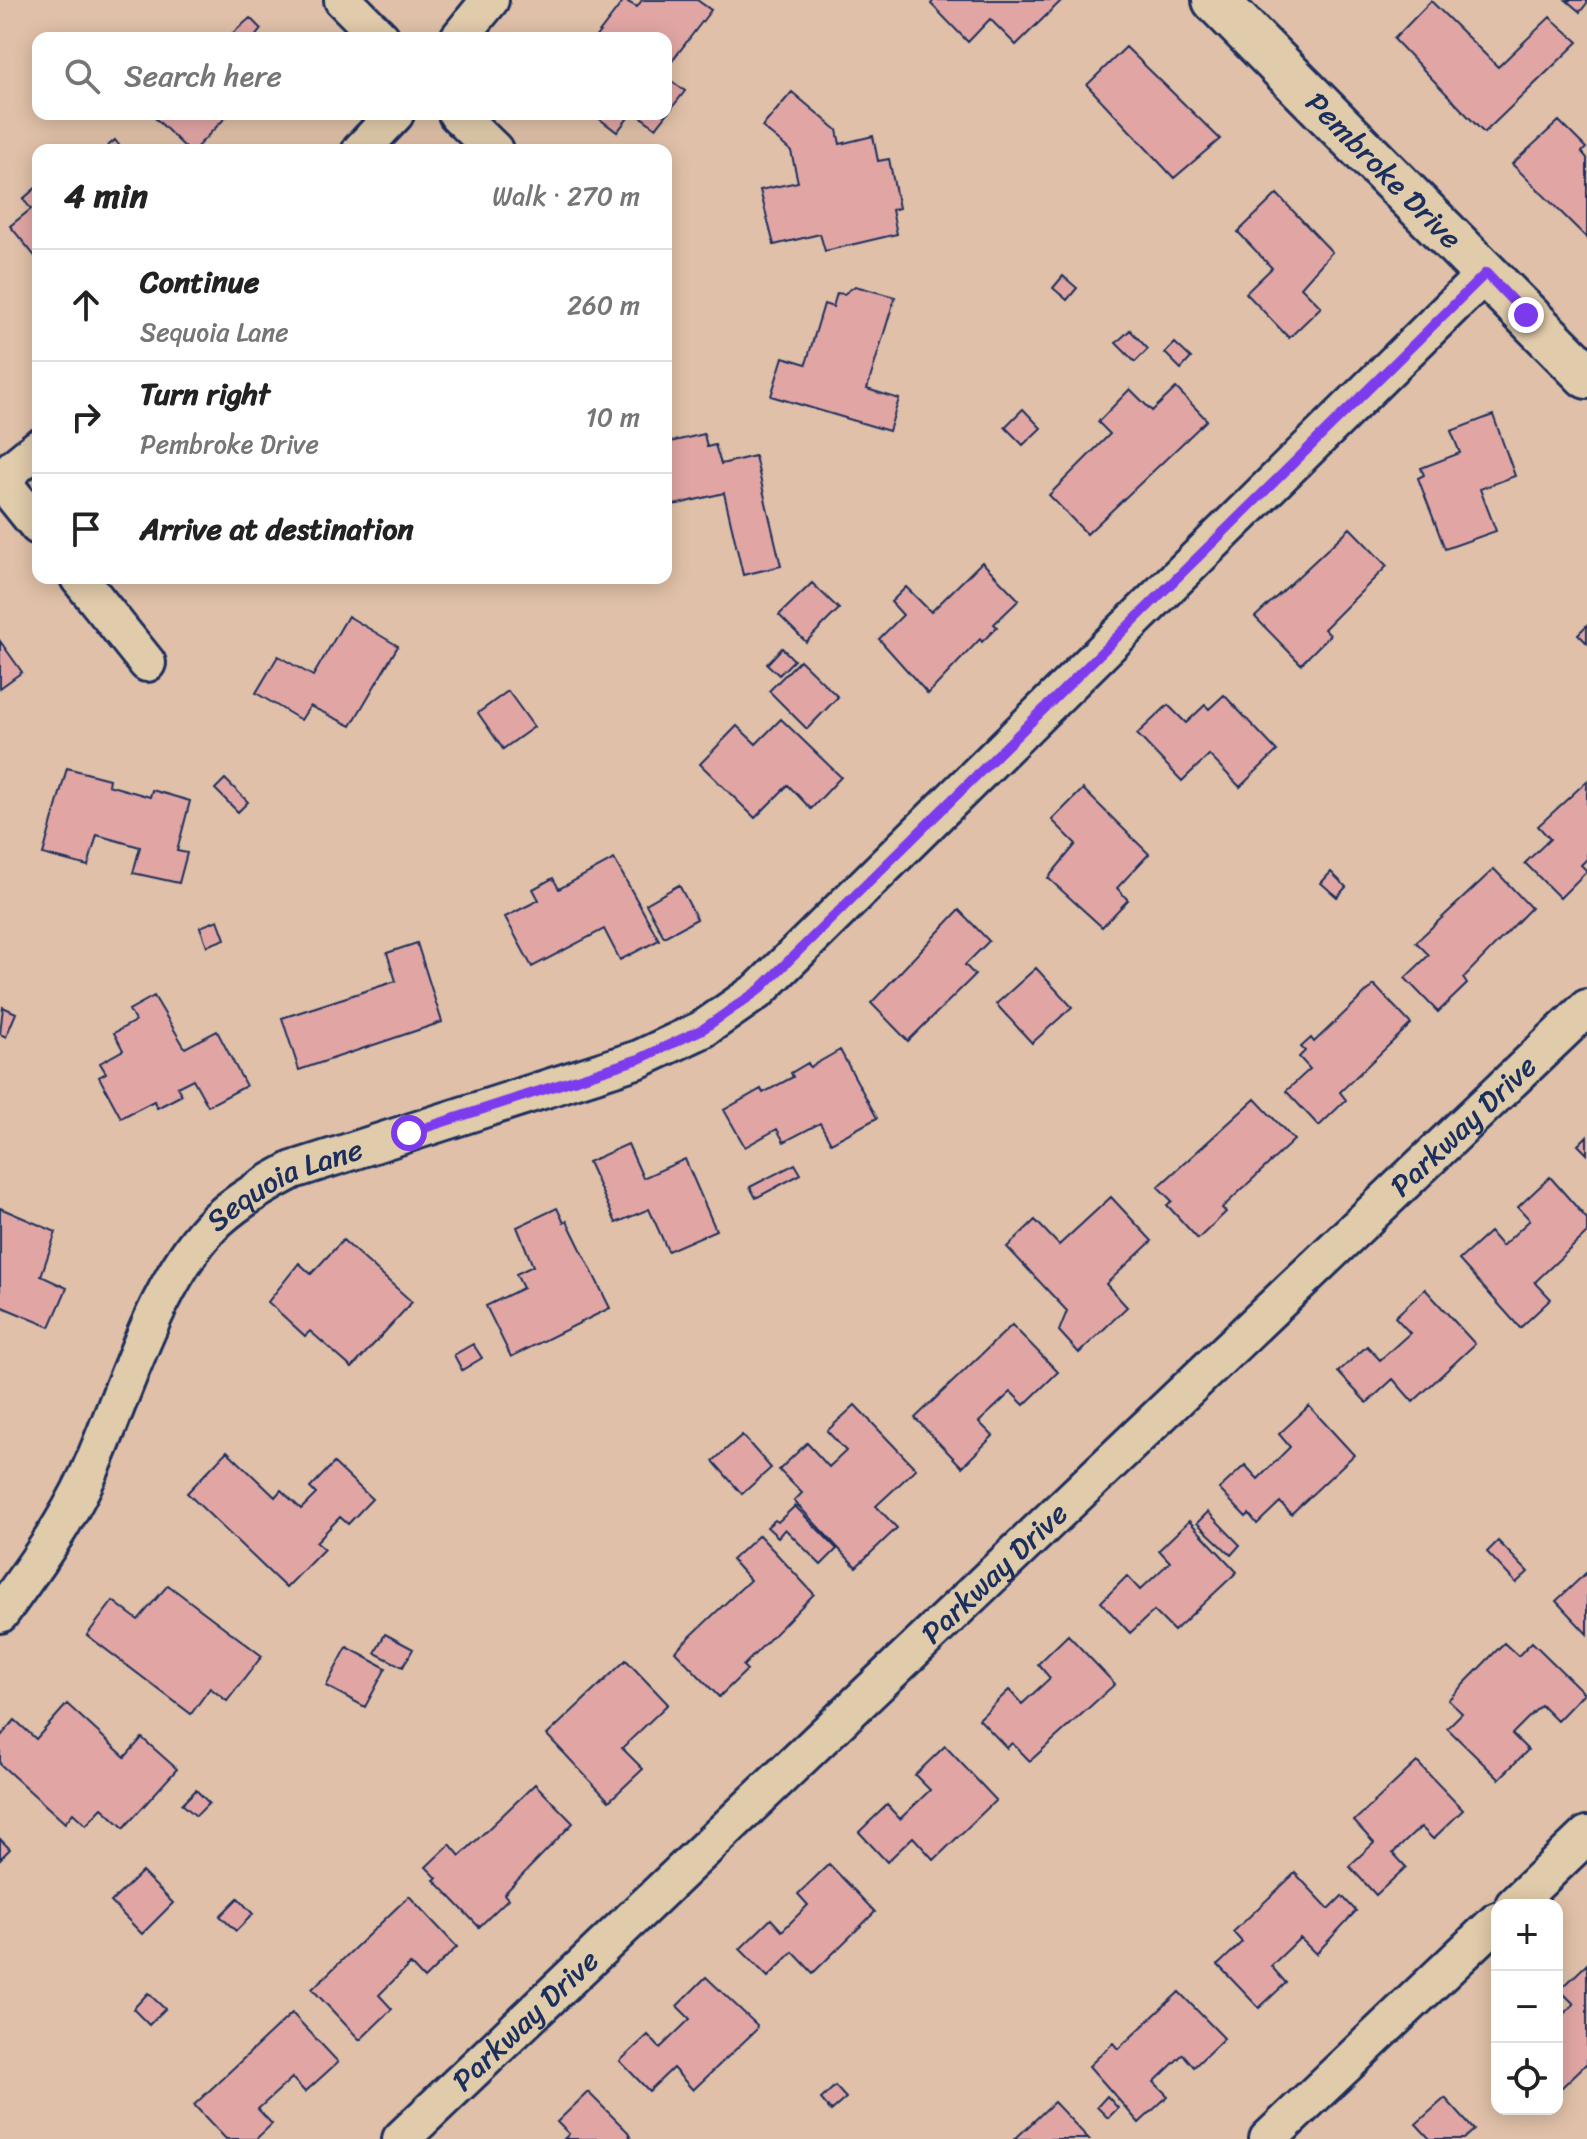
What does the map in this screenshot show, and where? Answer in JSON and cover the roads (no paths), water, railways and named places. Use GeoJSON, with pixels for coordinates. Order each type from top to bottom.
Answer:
{"type":"FeatureCollection","features":[{"type":"Feature","properties":{"kind":"street"},"geometry":{"type":"LineString","coordinates":[[343,0],[375,32]]}},
{"type":"Feature","properties":{"kind":"street"},"geometry":{"type":"LineString","coordinates":[[464,32],[490,0]]}},
{"type":"Feature","properties":{"kind":"street","name":"Pembroke Drive"},"geometry":{"type":"LineString","coordinates":[[1215,0],[1587,376]]}},
{"type":"Feature","properties":{"kind":"street"},"geometry":{"type":"LineString","coordinates":[[367,144],[389,120]]}},
{"type":"Feature","properties":{"kind":"street"},"geometry":{"type":"LineString","coordinates":[[463,120],[488,144]]}},
{"type":"Feature","properties":{"kind":"street","name":"Sequoia Lane"},"geometry":{"type":"LineString","coordinates":[[0,1614],[47,1548],[87,1478],[162,1301],[185,1260],[216,1222],[254,1191],[293,1170],[639,1059],[703,1029],[759,990],[1486,273]]}},
{"type":"Feature","properties":{"kind":"street"},"geometry":{"type":"LineString","coordinates":[[32,453],[0,479],[32,519]]}},
{"type":"Feature","properties":{"kind":"street"},"geometry":{"type":"LineString","coordinates":[[84,584],[147,663]]}},
{"type":"Feature","properties":{"kind":"street","name":"Parkway Drive"},"geometry":{"type":"LineString","coordinates":[[401,2139],[1587,1008]]}},
{"type":"Feature","properties":{"kind":"street"},"geometry":{"type":"LineString","coordinates":[[1520,1899],[1587,1835]]}},
{"type":"Feature","properties":{"kind":"street"},"geometry":{"type":"LineString","coordinates":[[1268,2139],[1491,1927]]}}]}
